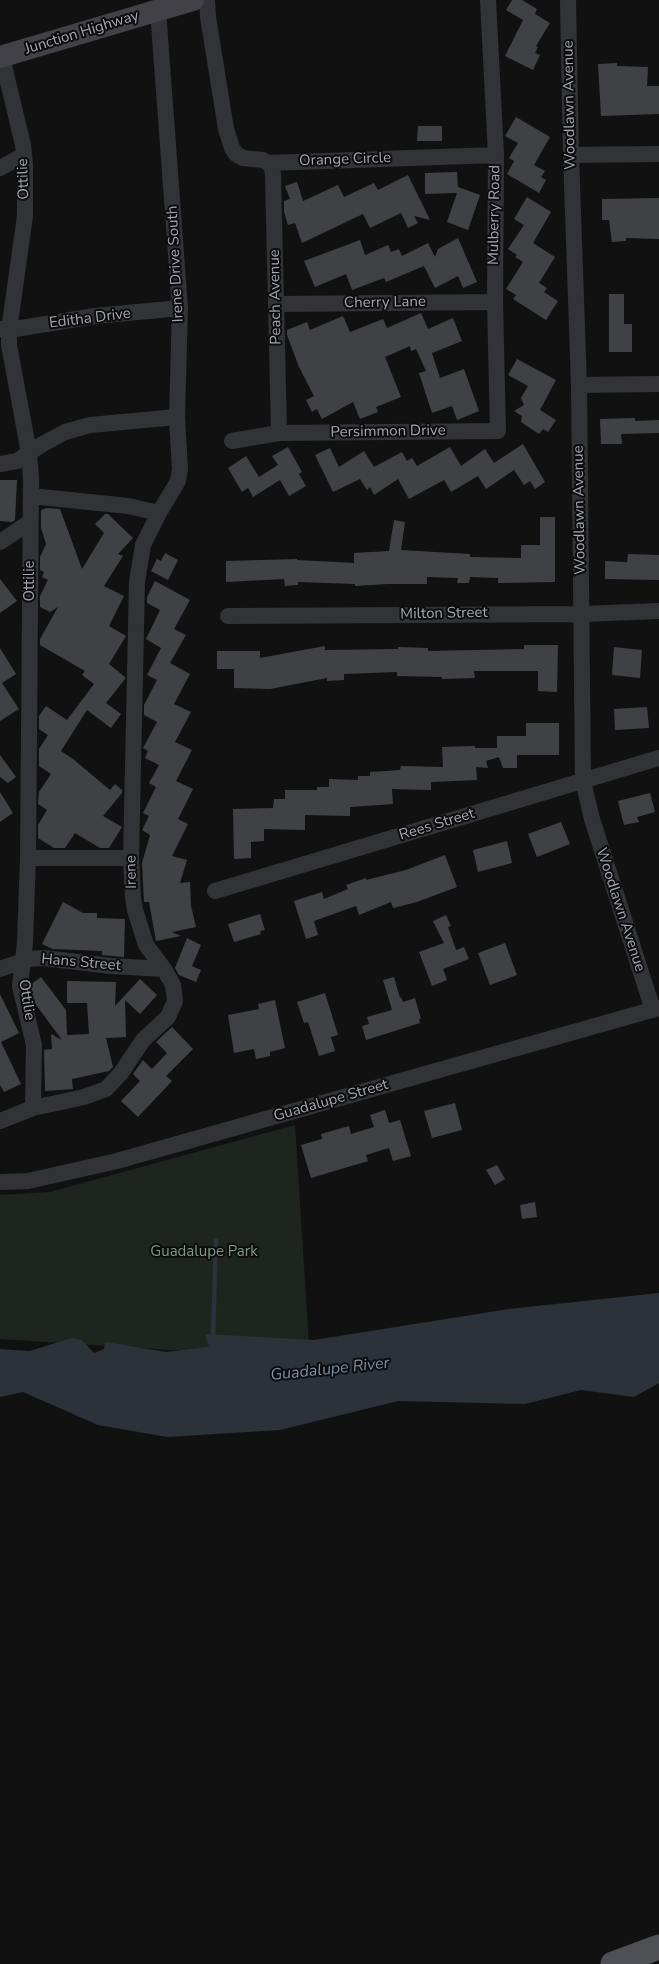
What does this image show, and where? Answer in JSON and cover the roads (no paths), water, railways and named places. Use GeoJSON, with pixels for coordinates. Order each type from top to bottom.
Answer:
{"type":"FeatureCollection","features":[{"type":"Feature","properties":{"kind":"main road","name":"Junction Highway"},"geometry":{"type":"LineString","coordinates":[[1,57],[194,0]]}},
{"type":"Feature","properties":{"kind":"main road"},"geometry":{"type":"LineString","coordinates":[[613,1964],[659,1947]]}},
{"type":"Feature","properties":{"kind":"street","name":"Orange Circle"},"geometry":{"type":"LineString","coordinates":[[207,0],[208,18],[224,117],[232,148],[236,154],[243,158],[263,160],[268,163],[496,155]]}},
{"type":"Feature","properties":{"kind":"street","name":"Mulberry Road"},"geometry":{"type":"LineString","coordinates":[[488,0],[496,155],[495,302],[498,431]]}},
{"type":"Feature","properties":{"kind":"street","name":"Woodlawn Avenue"},"geometry":{"type":"LineString","coordinates":[[568,0],[579,385],[583,782],[592,819],[656,1009]]}},
{"type":"Feature","properties":{"kind":"street","name":"Irene Drive South"},"geometry":{"type":"LineString","coordinates":[[158,10],[180,308],[177,416],[180,469],[178,481],[159,513]]}},
{"type":"Feature","properties":{"kind":"street","name":"Ottilie"},"geometry":{"type":"LineString","coordinates":[[1,57],[24,155],[25,216],[4,329],[9,345],[29,453],[31,496],[28,858],[20,986],[34,1045],[33,1108]]}},
{"type":"Feature","properties":{"kind":"street"},"geometry":{"type":"LineString","coordinates":[[571,155],[659,154]]}},
{"type":"Feature","properties":{"kind":"street"},"geometry":{"type":"LineString","coordinates":[[0,168],[24,155]]}},
{"type":"Feature","properties":{"kind":"street","name":"Peach Avenue"},"geometry":{"type":"LineString","coordinates":[[268,163],[272,167],[273,175],[279,433]]}},
{"type":"Feature","properties":{"kind":"street","name":"Cherry Lane"},"geometry":{"type":"LineString","coordinates":[[276,304],[495,302]]}},
{"type":"Feature","properties":{"kind":"street","name":"Editha Drive"},"geometry":{"type":"LineString","coordinates":[[4,329],[96,316],[180,308]]}},
{"type":"Feature","properties":{"kind":"street"},"geometry":{"type":"LineString","coordinates":[[579,385],[659,384]]}},
{"type":"Feature","properties":{"kind":"street"},"geometry":{"type":"LineString","coordinates":[[0,464],[17,460],[65,432],[90,425],[177,416]]}},
{"type":"Feature","properties":{"kind":"street","name":"Persimmon Drive"},"geometry":{"type":"LineString","coordinates":[[232,441],[279,433],[498,431]]}},
{"type":"Feature","properties":{"kind":"street"},"geometry":{"type":"LineString","coordinates":[[31,496],[128,506],[159,513]]}},
{"type":"Feature","properties":{"kind":"street","name":"Irene"},"geometry":{"type":"LineString","coordinates":[[0,1121],[33,1108],[84,1097],[106,1090],[121,1073],[143,1040],[168,1017],[175,1001],[173,985],[164,968],[146,945],[135,910],[131,858],[137,582],[144,545],[159,513]]}},
{"type":"Feature","properties":{"kind":"street"},"geometry":{"type":"LineString","coordinates":[[0,542],[30,522]]}},
{"type":"Feature","properties":{"kind":"street","name":"Milton Street"},"geometry":{"type":"LineString","coordinates":[[228,616],[581,614],[659,611]]}},
{"type":"Feature","properties":{"kind":"street","name":"Rees Street"},"geometry":{"type":"LineString","coordinates":[[216,891],[659,758]]}},
{"type":"Feature","properties":{"kind":"street"},"geometry":{"type":"LineString","coordinates":[[28,858],[131,858]]}},
{"type":"Feature","properties":{"kind":"street","name":"Hans Street"},"geometry":{"type":"LineString","coordinates":[[0,969],[22,961],[44,958],[111,966],[164,968]]}},
{"type":"Feature","properties":{"kind":"street","name":"Guadalupe Street"},"geometry":{"type":"LineString","coordinates":[[0,1182],[28,1181],[117,1161],[656,1009]]}},
{"type":"Feature","properties":{"kind":"water","name":"Guadalupe River"},"geometry":{"type":"Polygon","coordinates":[[[659,1293],[659,1383],[634,1397],[581,1390],[525,1404],[398,1401],[280,1430],[167,1437],[98,1425],[23,1392],[0,1397],[0,1349],[30,1351],[72,1338],[82,1340],[94,1353],[104,1349],[105,1342],[166,1352],[209,1347],[205,1334],[314,1340],[509,1309],[659,1293]]]}},
{"type":"Feature","properties":{"kind":"waterway"},"geometry":{"type":"LineString","coordinates":[[216,1241],[213,1335],[216,1339]]}},
{"type":"Feature","properties":{"kind":"park label","name":"Guadalupe Park"},"geometry":{"type":"Point","coordinates":[204,1252]}}]}
